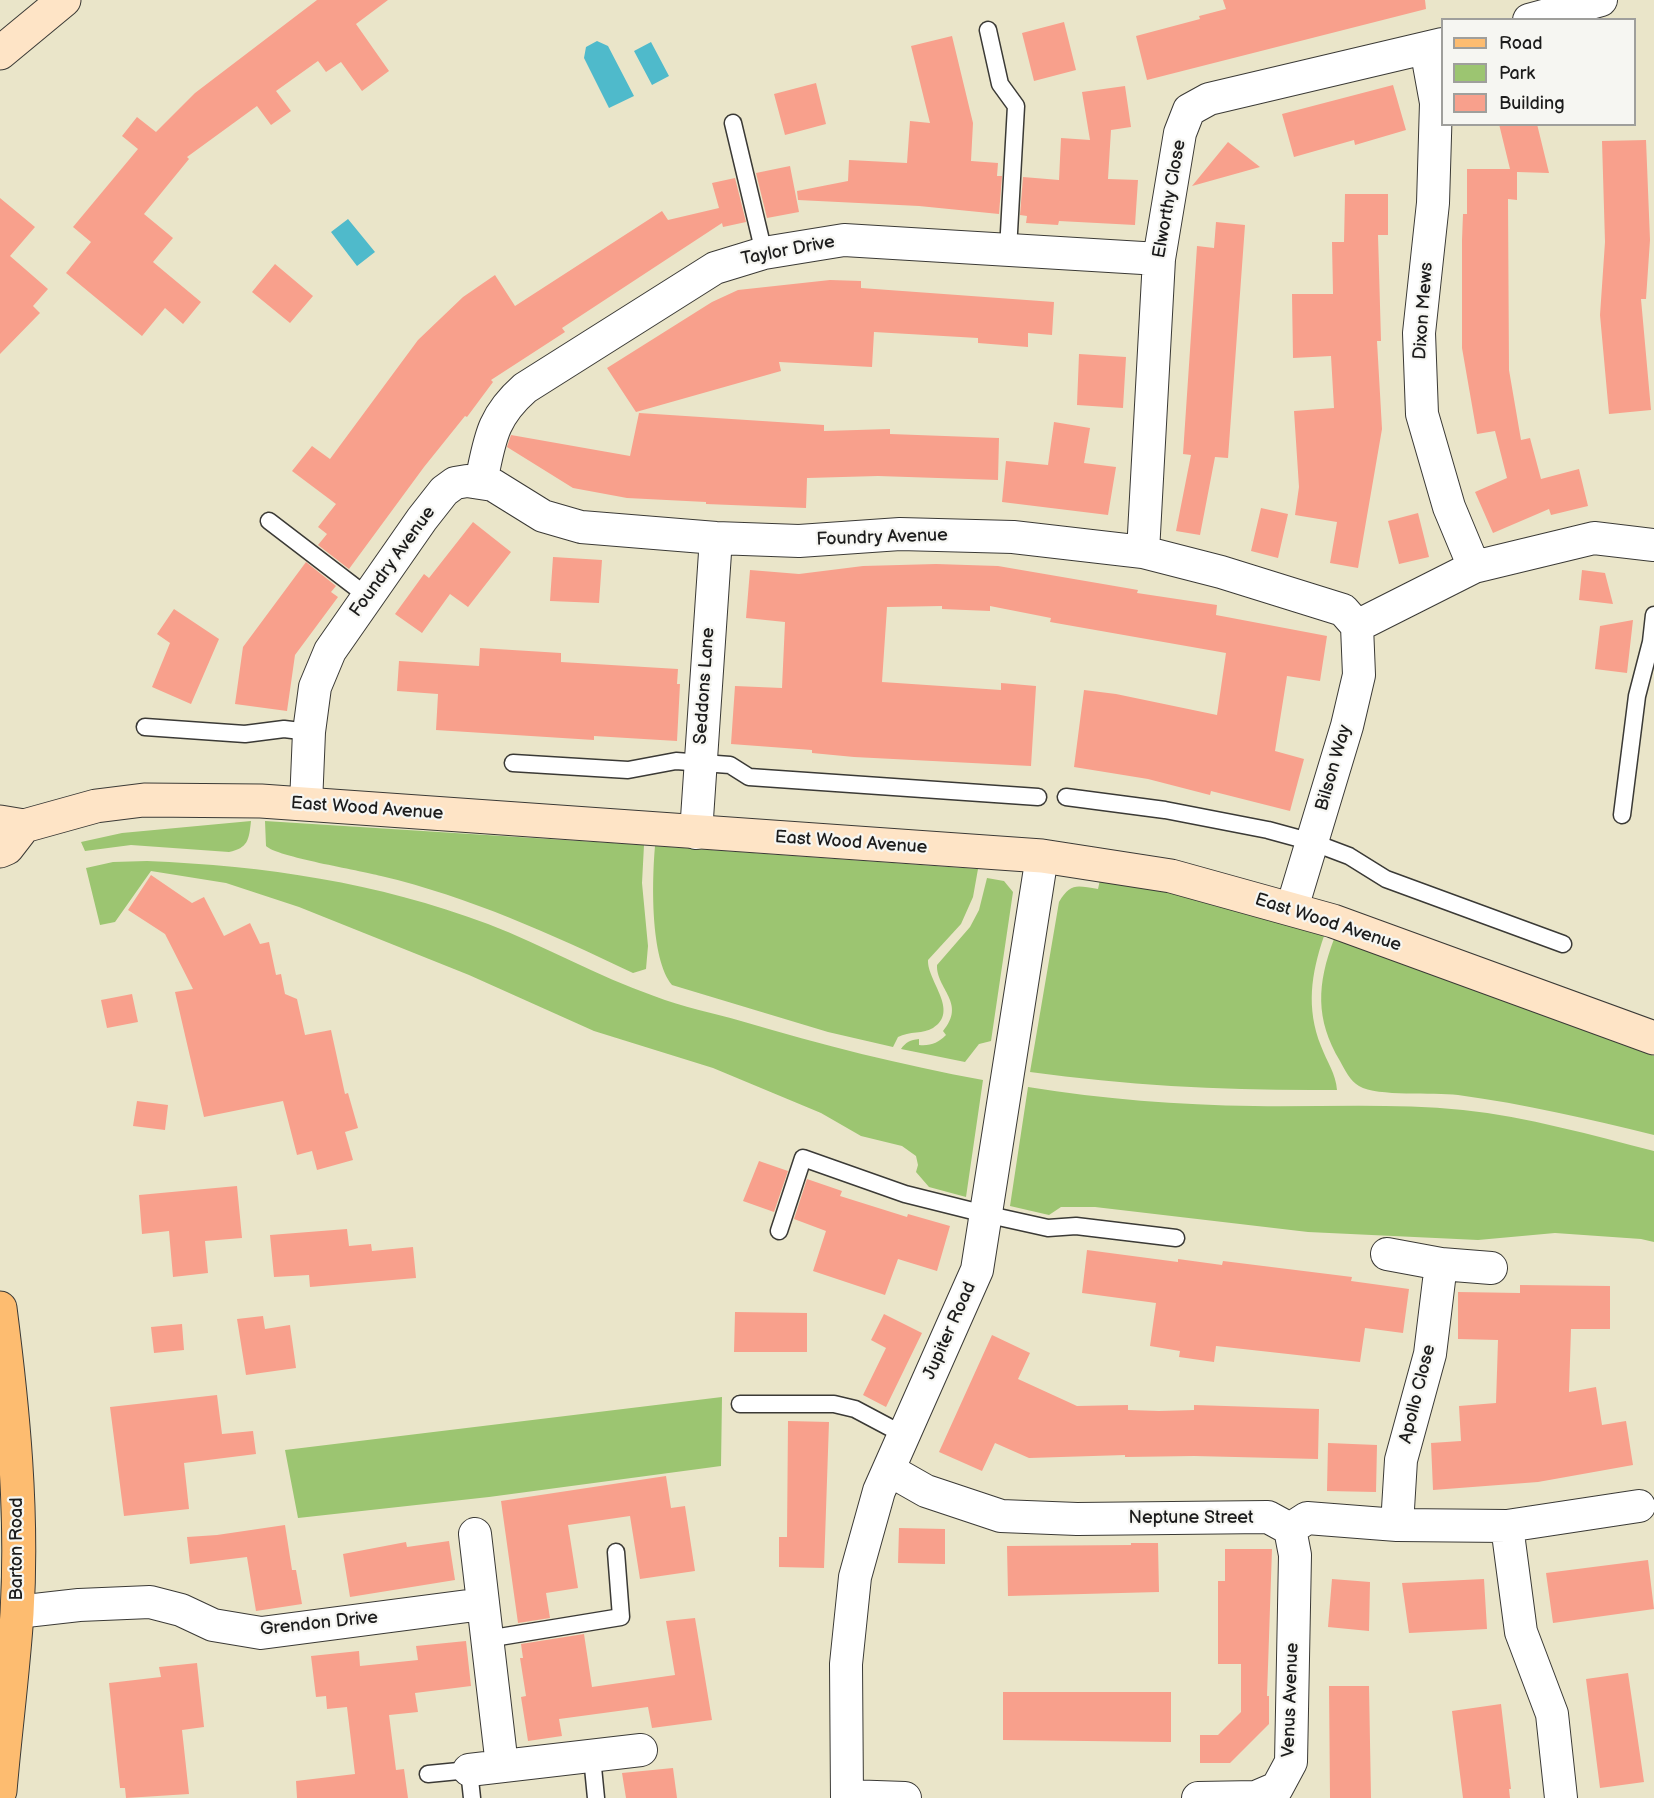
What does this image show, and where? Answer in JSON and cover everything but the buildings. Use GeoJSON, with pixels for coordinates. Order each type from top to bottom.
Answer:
{"type":"FeatureCollection","features":[{"type":"Feature","properties":{"kind":"main road","name":"Barton Road"},"geometry":{"type":"LineString","coordinates":[[0,1308],[10,1387],[18,1494],[17,1612],[0,1791]]}},
{"type":"Feature","properties":{"kind":"street"},"geometry":{"type":"LineString","coordinates":[[0,53],[64,0]]}},
{"type":"Feature","properties":{"kind":"street"},"geometry":{"type":"LineString","coordinates":[[1536,18],[1601,0]]}},
{"type":"Feature","properties":{"kind":"street","name":"Elworthy Close"},"geometry":{"type":"LineString","coordinates":[[1143,552],[1159,260],[1180,133],[1189,110],[1209,99],[1434,46]]}},
{"type":"Feature","properties":{"kind":"street","name":"Dixon Mews"},"geometry":{"type":"LineString","coordinates":[[1434,46],[1436,103],[1433,203],[1419,333],[1422,414],[1449,507],[1474,567]]}},
{"type":"Feature","properties":{"kind":"street","name":"Taylor Drive"},"geometry":{"type":"LineString","coordinates":[[482,482],[497,421],[506,404],[525,388],[715,268],[764,252],[844,240],[1159,260]]}},
{"type":"Feature","properties":{"kind":"street","name":"Foundry Avenue"},"geometry":{"type":"LineString","coordinates":[[306,804],[309,732],[315,687],[330,651],[444,491],[455,483],[482,482],[508,493],[543,516],[562,523],[599,529],[716,538],[799,541],[900,534],[1014,537],[1143,552],[1221,572],[1343,610],[1357,626]]}},
{"type":"Feature","properties":{"kind":"street","name":"Seddons Lane"},"geometry":{"type":"LineString","coordinates":[[696,833],[716,538]]}},
{"type":"Feature","properties":{"kind":"street"},"geometry":{"type":"LineString","coordinates":[[1357,626],[1474,567],[1594,538],[1654,545]]}},
{"type":"Feature","properties":{"kind":"street","name":"Bilson Way"},"geometry":{"type":"LineString","coordinates":[[1292,908],[1359,675],[1357,626]]}},
{"type":"Feature","properties":{"kind":"street","name":"East Wood Avenue"},"geometry":{"type":"LineString","coordinates":[[0,851],[7,848],[12,824],[96,806],[144,800],[190,799],[306,804],[1042,856],[1171,876],[1292,908],[1654,1038]]}},
{"type":"Feature","properties":{"kind":"street","name":"Jupiter Road"},"geometry":{"type":"LineString","coordinates":[[847,1797],[846,1664],[855,1577],[879,1491],[976,1270],[1042,856]]}},
{"type":"Feature","properties":{"kind":"street"},"geometry":{"type":"LineString","coordinates":[[1387,1254],[1441,1264],[1491,1268]]}},
{"type":"Feature","properties":{"kind":"street","name":"Apollo Close"},"geometry":{"type":"LineString","coordinates":[[1397,1525],[1401,1460],[1430,1354],[1441,1264]]}},
{"type":"Feature","properties":{"kind":"street","name":"Neptune Street"},"geometry":{"type":"LineString","coordinates":[[889,1470],[927,1491],[1001,1516],[1077,1519],[1268,1517],[1290,1529]]}},
{"type":"Feature","properties":{"kind":"street"},"geometry":{"type":"LineString","coordinates":[[1290,1529],[1307,1518],[1397,1525],[1507,1526],[1640,1506]]}},
{"type":"Feature","properties":{"kind":"street"},"geometry":{"type":"LineString","coordinates":[[1507,1526],[1521,1632],[1552,1714],[1561,1798]]}},
{"type":"Feature","properties":{"kind":"street","name":"Venus Avenue"},"geometry":{"type":"LineString","coordinates":[[1198,1798],[1256,1797],[1277,1788],[1291,1762],[1295,1555],[1290,1529]]}},
{"type":"Feature","properties":{"kind":"street"},"geometry":{"type":"LineString","coordinates":[[475,1534],[502,1766]]}},
{"type":"Feature","properties":{"kind":"street","name":"Grendon Drive"},"geometry":{"type":"LineString","coordinates":[[17,1612],[79,1605],[150,1602],[181,1610],[213,1625],[261,1633],[483,1604]]}},
{"type":"Feature","properties":{"kind":"street"},"geometry":{"type":"LineString","coordinates":[[471,1784],[502,1766],[641,1750]]}},
{"type":"Feature","properties":{"kind":"street"},"geometry":{"type":"LineString","coordinates":[[847,1797],[905,1798]]}},
{"type":"Feature","properties":{"kind":"lane"},"geometry":{"type":"LineString","coordinates":[[988,30],[1000,84],[1016,106],[1008,250]]}},
{"type":"Feature","properties":{"kind":"lane"},"geometry":{"type":"LineString","coordinates":[[733,123],[764,252]]}},
{"type":"Feature","properties":{"kind":"lane"},"geometry":{"type":"LineString","coordinates":[[269,521],[367,596]]}},
{"type":"Feature","properties":{"kind":"lane"},"geometry":{"type":"LineString","coordinates":[[1622,815],[1637,696],[1651,642],[1654,615]]}},
{"type":"Feature","properties":{"kind":"lane"},"geometry":{"type":"LineString","coordinates":[[145,727],[245,734],[284,729],[309,732]]}},
{"type":"Feature","properties":{"kind":"lane"},"geometry":{"type":"LineString","coordinates":[[513,763],[628,770],[675,761],[730,765],[749,777],[1038,797]]}},
{"type":"Feature","properties":{"kind":"lane"},"geometry":{"type":"LineString","coordinates":[[1066,797],[1165,810],[1268,830],[1312,842],[1349,856],[1386,879],[1563,944]]}},
{"type":"Feature","properties":{"kind":"lane"},"geometry":{"type":"LineString","coordinates":[[779,1231],[803,1158],[905,1194],[1048,1228],[1076,1226],[1176,1238]]}},
{"type":"Feature","properties":{"kind":"lane"},"geometry":{"type":"LineString","coordinates":[[740,1404],[834,1404],[855,1408],[904,1435]]}},
{"type":"Feature","properties":{"kind":"lane"},"geometry":{"type":"LineString","coordinates":[[487,1639],[621,1617],[616,1552]]}},
{"type":"Feature","properties":{"kind":"lane"},"geometry":{"type":"LineString","coordinates":[[591,1757],[596,1798]]}},
{"type":"Feature","properties":{"kind":"lane"},"geometry":{"type":"LineString","coordinates":[[428,1774],[471,1784]]}},
{"type":"Feature","properties":{"kind":"green space"},"geometry":{"type":"Polygon","coordinates":[[[251,821],[244,845],[229,852],[131,845],[85,851],[81,842],[122,833],[251,821]]]}},
{"type":"Feature","properties":{"kind":"green space"},"geometry":{"type":"Polygon","coordinates":[[[265,821],[644,845],[642,883],[648,946],[646,969],[633,973],[510,918],[446,895],[381,876],[301,859],[273,850],[266,846],[265,821]]]}},
{"type":"Feature","properties":{"kind":"green space"},"geometry":{"type":"Polygon","coordinates":[[[655,846],[978,869],[973,897],[961,924],[928,960],[943,1005],[940,1021],[929,1030],[898,1037],[893,1047],[828,1032],[672,985],[665,973],[656,938],[653,898],[655,846]]]}},
{"type":"Feature","properties":{"kind":"green space"},"geometry":{"type":"Polygon","coordinates":[[[147,861],[278,872],[404,897],[488,924],[633,988],[676,1003],[862,1054],[983,1080],[966,1197],[929,1187],[916,1172],[918,1165],[916,1156],[902,1146],[861,1136],[821,1113],[713,1068],[594,1031],[469,975],[299,907],[226,883],[151,871],[115,922],[100,925],[86,868],[113,862],[147,861]]]}},
{"type":"Feature","properties":{"kind":"green space"},"geometry":{"type":"Polygon","coordinates":[[[987,878],[1004,881],[1013,892],[991,1041],[979,1044],[965,1062],[901,1049],[913,1040],[919,1039],[919,1045],[927,1045],[937,1042],[946,1035],[943,1031],[950,1021],[951,1004],[938,974],[937,965],[970,927],[979,910],[987,878]]]}},
{"type":"Feature","properties":{"kind":"green space"},"geometry":{"type":"Polygon","coordinates":[[[1100,880],[1188,896],[1324,936],[1313,977],[1313,1018],[1337,1090],[1184,1087],[1030,1072],[1059,902],[1071,888],[1098,889],[1100,880]]]}},
{"type":"Feature","properties":{"kind":"green space"},"geometry":{"type":"Polygon","coordinates":[[[1334,939],[1654,1056],[1654,1135],[1508,1103],[1447,1094],[1379,1092],[1359,1086],[1348,1075],[1332,1046],[1323,1016],[1321,1001],[1324,971],[1334,939]]]}},
{"type":"Feature","properties":{"kind":"green space"},"geometry":{"type":"Polygon","coordinates":[[[1028,1087],[1141,1101],[1197,1104],[1385,1106],[1463,1110],[1511,1117],[1583,1133],[1654,1151],[1654,1242],[1641,1239],[1555,1233],[1478,1240],[1308,1232],[1095,1207],[1061,1207],[1049,1215],[1010,1206],[1028,1087]]]}},
{"type":"Feature","properties":{"kind":"green space"},"geometry":{"type":"Polygon","coordinates":[[[722,1397],[721,1466],[489,1497],[298,1518],[285,1450],[722,1397]]]}},
{"type":"Feature","properties":{"kind":"water"},"geometry":{"type":"Polygon","coordinates":[[[597,41],[608,46],[634,96],[609,108],[584,58],[586,47],[597,41]]]}},
{"type":"Feature","properties":{"kind":"water"},"geometry":{"type":"Polygon","coordinates":[[[651,42],[669,76],[652,85],[634,51],[651,42]]]}},
{"type":"Feature","properties":{"kind":"water"},"geometry":{"type":"Polygon","coordinates":[[[348,219],[375,252],[357,266],[331,232],[348,219]]]}}]}
